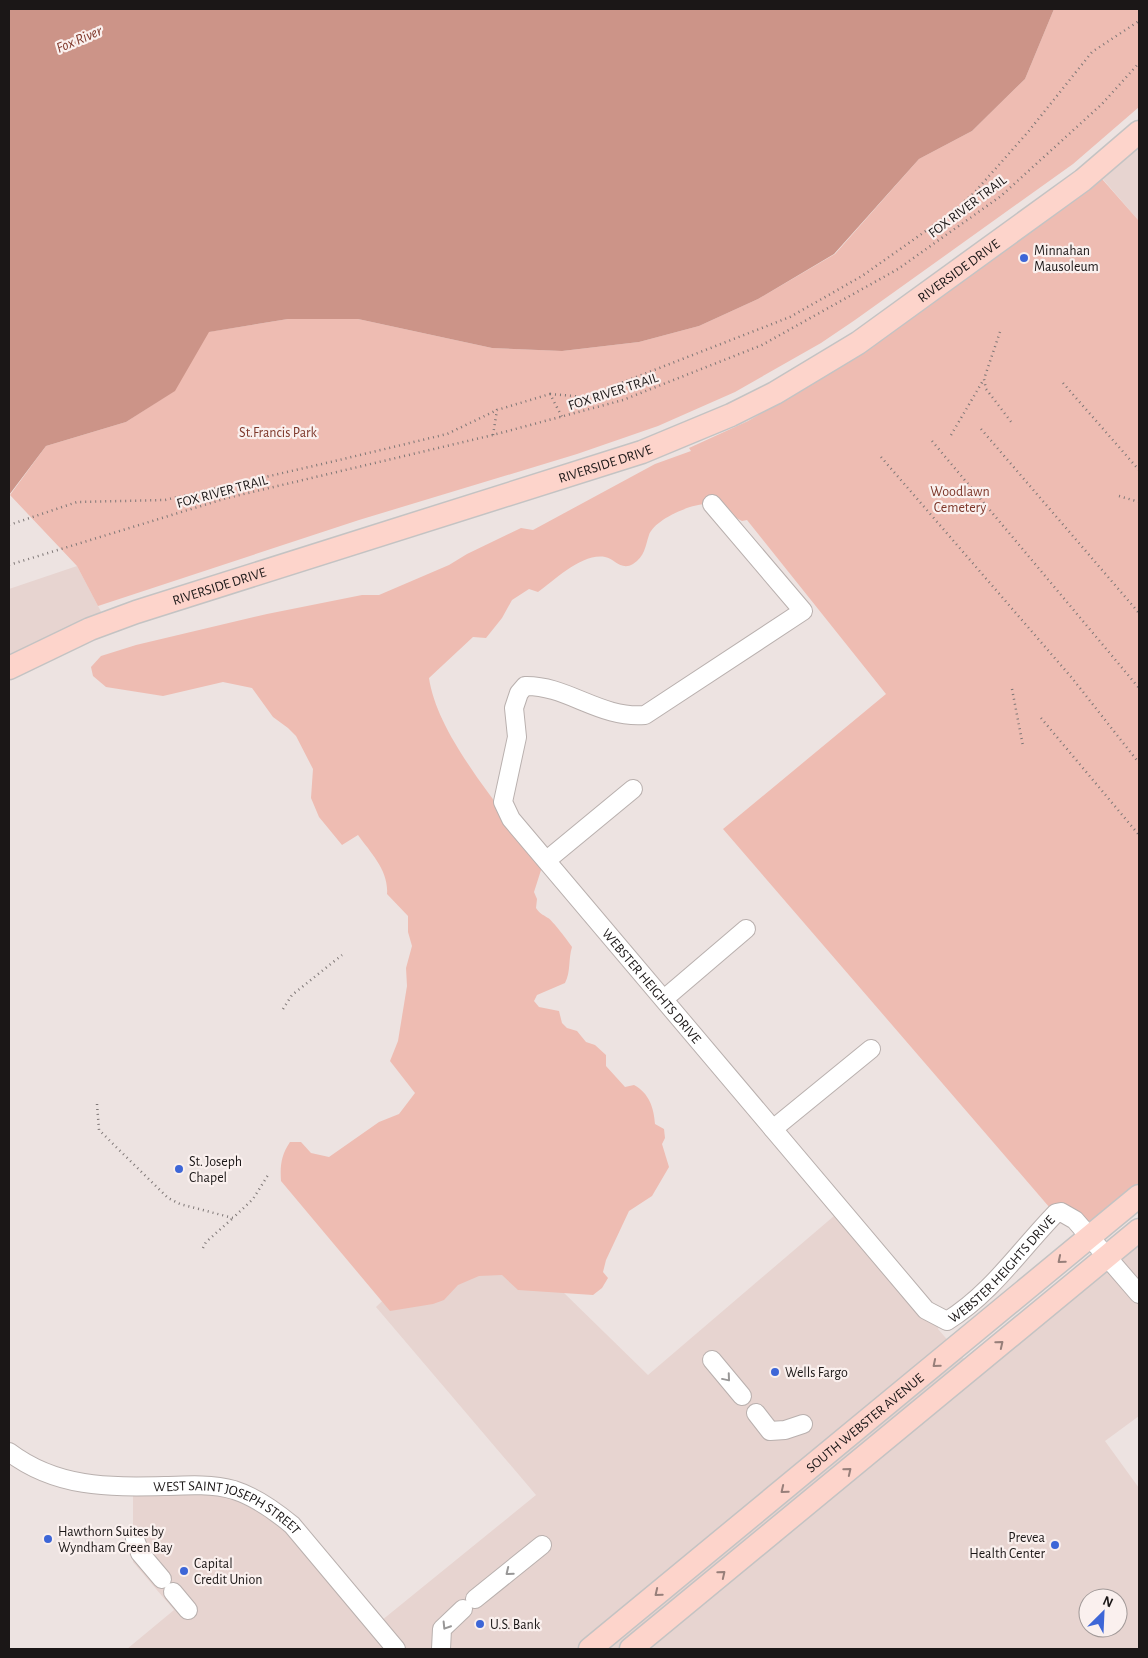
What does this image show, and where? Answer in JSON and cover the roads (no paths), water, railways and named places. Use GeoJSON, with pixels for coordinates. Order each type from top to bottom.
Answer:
{"type":"FeatureCollection","features":[{"type":"Feature","properties":{"kind":"main road","name":"RIVERSIDE DRIVE"},"geometry":{"type":"LineString","coordinates":[[9,668],[90,629],[136,612],[642,452],[731,415],[783,389],[858,343],[1083,180],[1139,132]]}},
{"type":"Feature","properties":{"kind":"main road","name":"SOUTH WEBSTER AVENUE"},"geometry":{"type":"LineString","coordinates":[[590,1649],[1139,1196]]}},
{"type":"Feature","properties":{"kind":"main road","name":"SOUTH WEBSTER AVENUE"},"geometry":{"type":"LineString","coordinates":[[630,1649],[1139,1230]]}},
{"type":"Feature","properties":{"kind":"street","name":"WEBSTER HEIGHTS DRIVE"},"geometry":{"type":"LineString","coordinates":[[712,504],[803,611],[645,715],[615,714],[541,686],[525,686],[519,693],[514,708],[517,737],[503,802],[511,819],[926,1310],[948,1322],[994,1283],[1056,1213],[1061,1212],[1075,1220],[1139,1294]]}},
{"type":"Feature","properties":{"kind":"street"},"geometry":{"type":"LineString","coordinates":[[547,860],[633,789]]}},
{"type":"Feature","properties":{"kind":"street"},"geometry":{"type":"LineString","coordinates":[[664,999],[746,929]]}},
{"type":"Feature","properties":{"kind":"street"},"geometry":{"type":"LineString","coordinates":[[773,1129],[871,1049]]}},
{"type":"Feature","properties":{"kind":"street"},"geometry":{"type":"LineString","coordinates":[[712,1360],[742,1396]]}},
{"type":"Feature","properties":{"kind":"street"},"geometry":{"type":"LineString","coordinates":[[756,1413],[770,1431],[785,1430],[803,1424]]}},
{"type":"Feature","properties":{"kind":"street","name":"WEST SAINT JOSEPH STREET"},"geometry":{"type":"LineString","coordinates":[[9,1452],[43,1472],[82,1484],[109,1487],[215,1486],[254,1498],[273,1509],[292,1525],[396,1649]]}},
{"type":"Feature","properties":{"kind":"street"},"geometry":{"type":"LineString","coordinates":[[134,1539],[140,1553],[162,1579]]}},
{"type":"Feature","properties":{"kind":"street"},"geometry":{"type":"LineString","coordinates":[[441,1649],[442,1629],[469,1604],[542,1545]]}},
{"type":"Feature","properties":{"kind":"street"},"geometry":{"type":"LineString","coordinates":[[173,1592],[188,1610]]}},
{"type":"Feature","properties":{"kind":"water","name":"Fox River"},"geometry":{"type":"Polygon","coordinates":[[[9,9],[1054,9],[1025,79],[972,131],[919,159],[834,254],[758,299],[699,326],[639,342],[562,351],[492,348],[358,319],[288,319],[209,332],[175,391],[126,422],[46,446],[9,495],[9,9]]]}},
{"type":"Feature","properties":{"kind":"place","name":"Minnahan Mausoleum"},"geometry":{"type":"Point","coordinates":[1024,258]}},
{"type":"Feature","properties":{"kind":"place","name":"St. Joseph Chapel"},"geometry":{"type":"Point","coordinates":[179,1169]}},
{"type":"Feature","properties":{"kind":"place","name":"Wells Fargo"},"geometry":{"type":"Point","coordinates":[775,1372]}},
{"type":"Feature","properties":{"kind":"place","name":"Hawthorn Suites by Wyndham Green Bay"},"geometry":{"type":"Point","coordinates":[48,1539]}},
{"type":"Feature","properties":{"kind":"place","name":"Prevea Health Center"},"geometry":{"type":"Point","coordinates":[1055,1545]}},
{"type":"Feature","properties":{"kind":"place","name":"Capital Credit Union"},"geometry":{"type":"Point","coordinates":[184,1571]}},
{"type":"Feature","properties":{"kind":"place","name":"U.S. Bank"},"geometry":{"type":"Point","coordinates":[480,1624]}},
{"type":"Feature","properties":{"kind":"park label","name":"St.Francis Park"},"geometry":{"type":"Point","coordinates":[278,432]}},
{"type":"Feature","properties":{"kind":"park label","name":"Woodlawn Cemetery"},"geometry":{"type":"Point","coordinates":[960,500]}}]}
